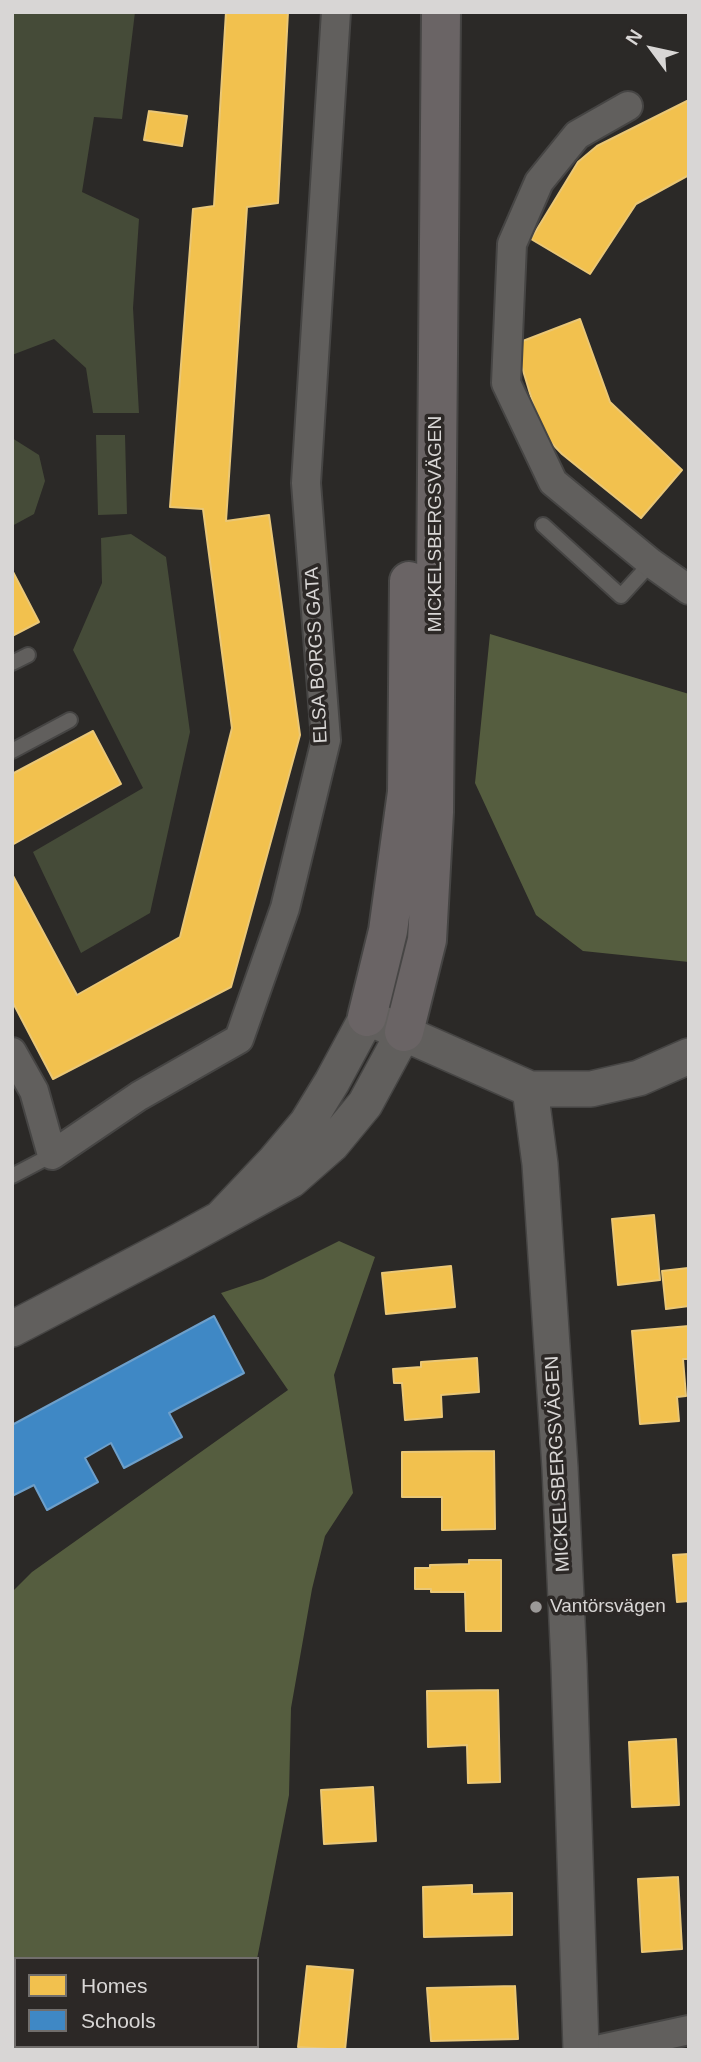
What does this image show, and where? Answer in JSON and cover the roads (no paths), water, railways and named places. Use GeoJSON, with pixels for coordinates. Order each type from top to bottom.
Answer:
{"type":"FeatureCollection","features":[{"type":"Feature","properties":{"kind":"main road","name":"MICKELSBERGSVÄGEN"},"geometry":{"type":"LineString","coordinates":[[367,1017],[388,931],[407,792],[416,12]]}},
{"type":"Feature","properties":{"kind":"main road","name":"MICKELSBERGSVÄGEN"},"geometry":{"type":"LineString","coordinates":[[404,1032],[427,940],[434,812],[441,12]]}},
{"type":"Feature","properties":{"kind":"street","name":"ELSA BORGS GATA"},"geometry":{"type":"LineString","coordinates":[[52,1155],[139,1096],[239,1039],[285,908],[326,740],[306,483],[336,12]]}},
{"type":"Feature","properties":{"kind":"street"},"geometry":{"type":"LineString","coordinates":[[628,106],[578,135],[539,182],[512,244],[506,383],[553,482],[651,563],[689,590]]}},
{"type":"Feature","properties":{"kind":"street"},"geometry":{"type":"LineString","coordinates":[[222,1217],[307,1123],[367,1017],[530,1089],[591,1089],[639,1078],[689,1056]]}},
{"type":"Feature","properties":{"kind":"street"},"geometry":{"type":"LineString","coordinates":[[12,1329],[291,1180],[332,1144],[365,1104],[404,1032]]}},
{"type":"Feature","properties":{"kind":"street"},"geometry":{"type":"LineString","coordinates":[[12,1052],[34,1091],[52,1155]]}},
{"type":"Feature","properties":{"kind":"street","name":"MICKELSBERGSVÄGEN"},"geometry":{"type":"LineString","coordinates":[[530,1089],[540,1164],[560,1468],[581,2050]]}},
{"type":"Feature","properties":{"kind":"street"},"geometry":{"type":"LineString","coordinates":[[597,2050],[689,2030]]}},
{"type":"Feature","properties":{"kind":"lane"},"geometry":{"type":"LineString","coordinates":[[543,525],[621,596],[651,563]]}},
{"type":"Feature","properties":{"kind":"lane"},"geometry":{"type":"LineString","coordinates":[[12,663],[28,655]]}},
{"type":"Feature","properties":{"kind":"lane"},"geometry":{"type":"LineString","coordinates":[[12,751],[70,720]]}},
{"type":"Feature","properties":{"kind":"lane"},"geometry":{"type":"LineString","coordinates":[[12,1176],[52,1155]]}},
{"type":"Feature","properties":{"kind":"place","name":"Vantörsvägen"},"geometry":{"type":"Point","coordinates":[536,1607]}}]}
